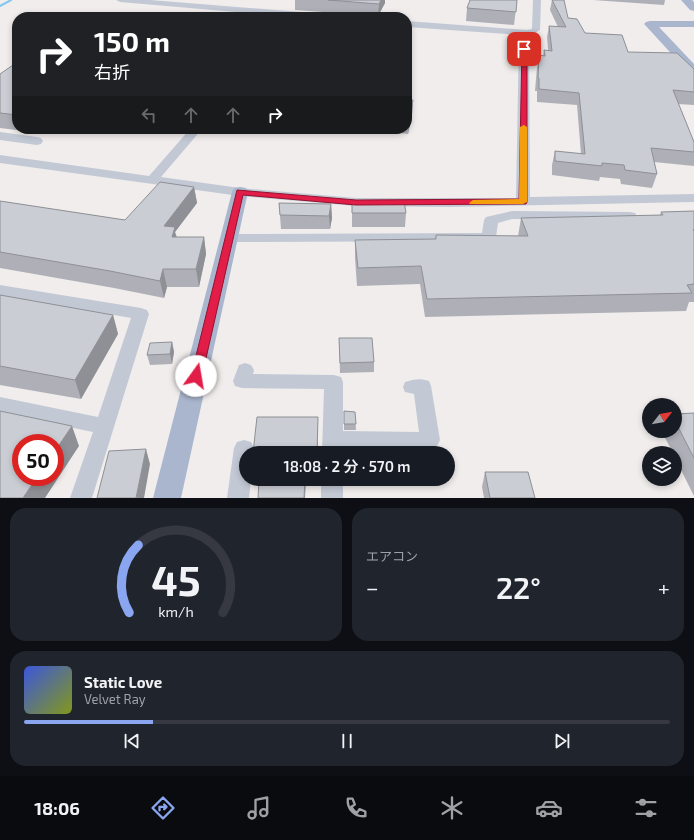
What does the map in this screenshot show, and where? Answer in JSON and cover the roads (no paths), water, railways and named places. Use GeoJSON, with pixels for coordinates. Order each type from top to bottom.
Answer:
{"type":"FeatureCollection","features":[{"type":"Feature","properties":{"kind":"main road"},"geometry":{"type":"LineString","coordinates":[[686,0],[694,8]]}},
{"type":"Feature","properties":{"kind":"main road"},"geometry":{"type":"LineString","coordinates":[[694,24],[650,24],[694,71]]}},
{"type":"Feature","properties":{"kind":"main road"},"geometry":{"type":"LineString","coordinates":[[167,498],[240,192]]}},
{"type":"Feature","properties":{"kind":"street"},"geometry":{"type":"LineString","coordinates":[[120,0],[238,6],[286,12]]}},
{"type":"Feature","properties":{"kind":"street"},"geometry":{"type":"LineString","coordinates":[[213,0],[238,6],[256,3]]}},
{"type":"Feature","properties":{"kind":"street"},"geometry":{"type":"LineString","coordinates":[[412,24],[524,33],[532,32],[536,30],[537,0]]}},
{"type":"Feature","properties":{"kind":"street"},"geometry":{"type":"LineString","coordinates":[[523,202],[524,33]]}},
{"type":"Feature","properties":{"kind":"street"},"geometry":{"type":"LineString","coordinates":[[152,180],[192,134]]}},
{"type":"Feature","properties":{"kind":"street"},"geometry":{"type":"LineString","coordinates":[[0,136],[37,141]]}},
{"type":"Feature","properties":{"kind":"street"},"geometry":{"type":"LineString","coordinates":[[2,160],[240,192],[356,202],[523,202],[694,198]]}},
{"type":"Feature","properties":{"kind":"street"},"geometry":{"type":"LineString","coordinates":[[229,238],[489,237],[491,220],[512,215],[646,216]]}},
{"type":"Feature","properties":{"kind":"street"},"geometry":{"type":"LineString","coordinates":[[0,290],[140,314],[81,498]]}},
{"type":"Feature","properties":{"kind":"street"},"geometry":{"type":"LineString","coordinates":[[245,370],[242,381],[334,382],[332,446],[387,441],[430,440],[422,386],[412,387]]}},
{"type":"Feature","properties":{"kind":"street"},"geometry":{"type":"LineString","coordinates":[[0,405],[104,426]]}},
{"type":"Feature","properties":{"kind":"street"},"geometry":{"type":"LineString","coordinates":[[238,498],[239,486]]}},
{"type":"Feature","properties":{"kind":"street"},"geometry":{"type":"LineString","coordinates":[[332,486],[332,498]]}},
{"type":"Feature","properties":{"kind":"waterway"},"geometry":{"type":"LineString","coordinates":[[0,6],[11,0]]}}]}
